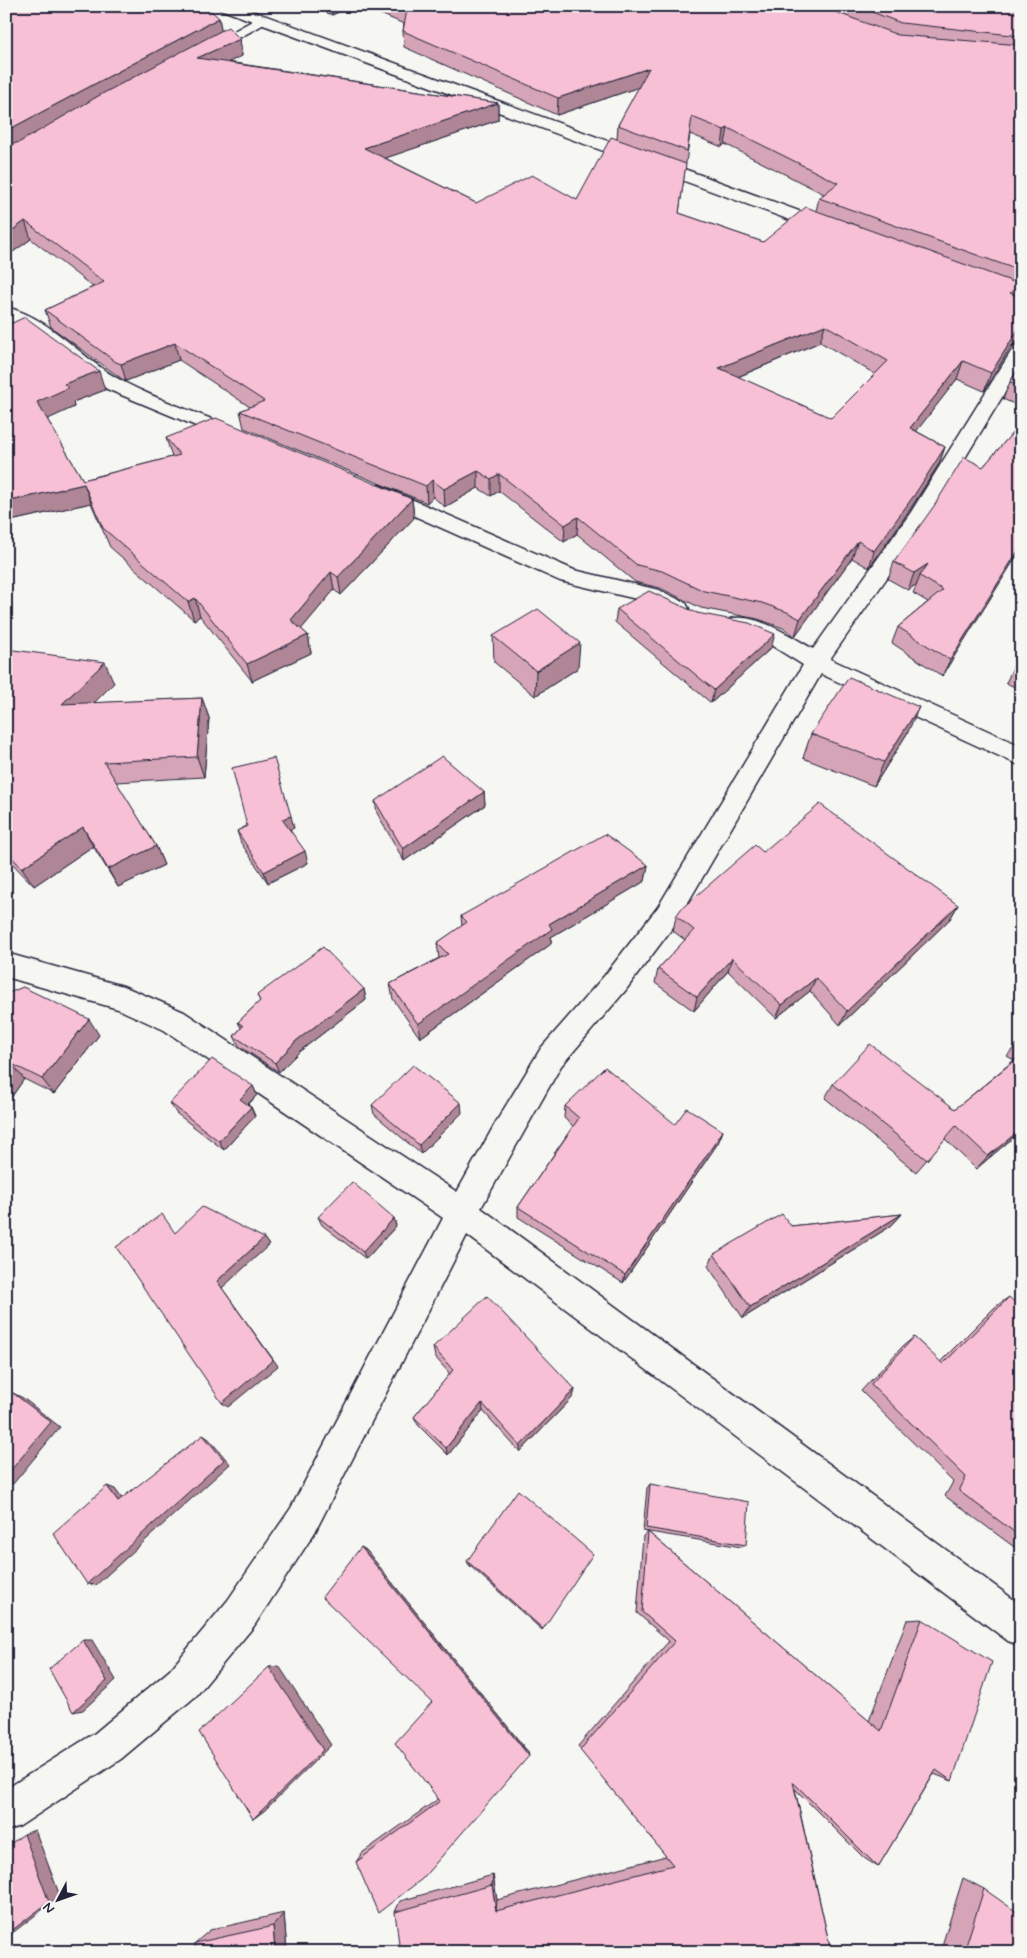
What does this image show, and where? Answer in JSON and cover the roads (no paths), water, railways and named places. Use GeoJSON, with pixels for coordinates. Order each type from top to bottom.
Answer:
{"type":"FeatureCollection","features":[{"type":"Feature","properties":{"kind":"street"},"geometry":{"type":"LineString","coordinates":[[224,6],[245,15],[261,13],[842,233]]}},
{"type":"Feature","properties":{"kind":"street"},"geometry":{"type":"LineString","coordinates":[[193,57],[261,13]]}},
{"type":"Feature","properties":{"kind":"street"},"geometry":{"type":"LineString","coordinates":[[6,312],[19,317],[50,337],[114,385],[261,445]]}},
{"type":"Feature","properties":{"kind":"street"},"geometry":{"type":"LineString","coordinates":[[6,1812],[108,1746],[175,1689],[241,1613],[303,1520],[462,1213],[506,1132],[552,1057],[615,983],[667,915],[816,662],[919,517],[1021,350]]}},
{"type":"Feature","properties":{"kind":"street"},"geometry":{"type":"LineString","coordinates":[[359,483],[568,576],[651,595],[695,617]]}},
{"type":"Feature","properties":{"kind":"street"},"geometry":{"type":"LineString","coordinates":[[722,622],[749,627],[774,636],[816,662],[1021,757]]}},
{"type":"Feature","properties":{"kind":"street"},"geometry":{"type":"LineString","coordinates":[[6,965],[123,998],[174,1021],[462,1213],[1021,1628]]}}]}
